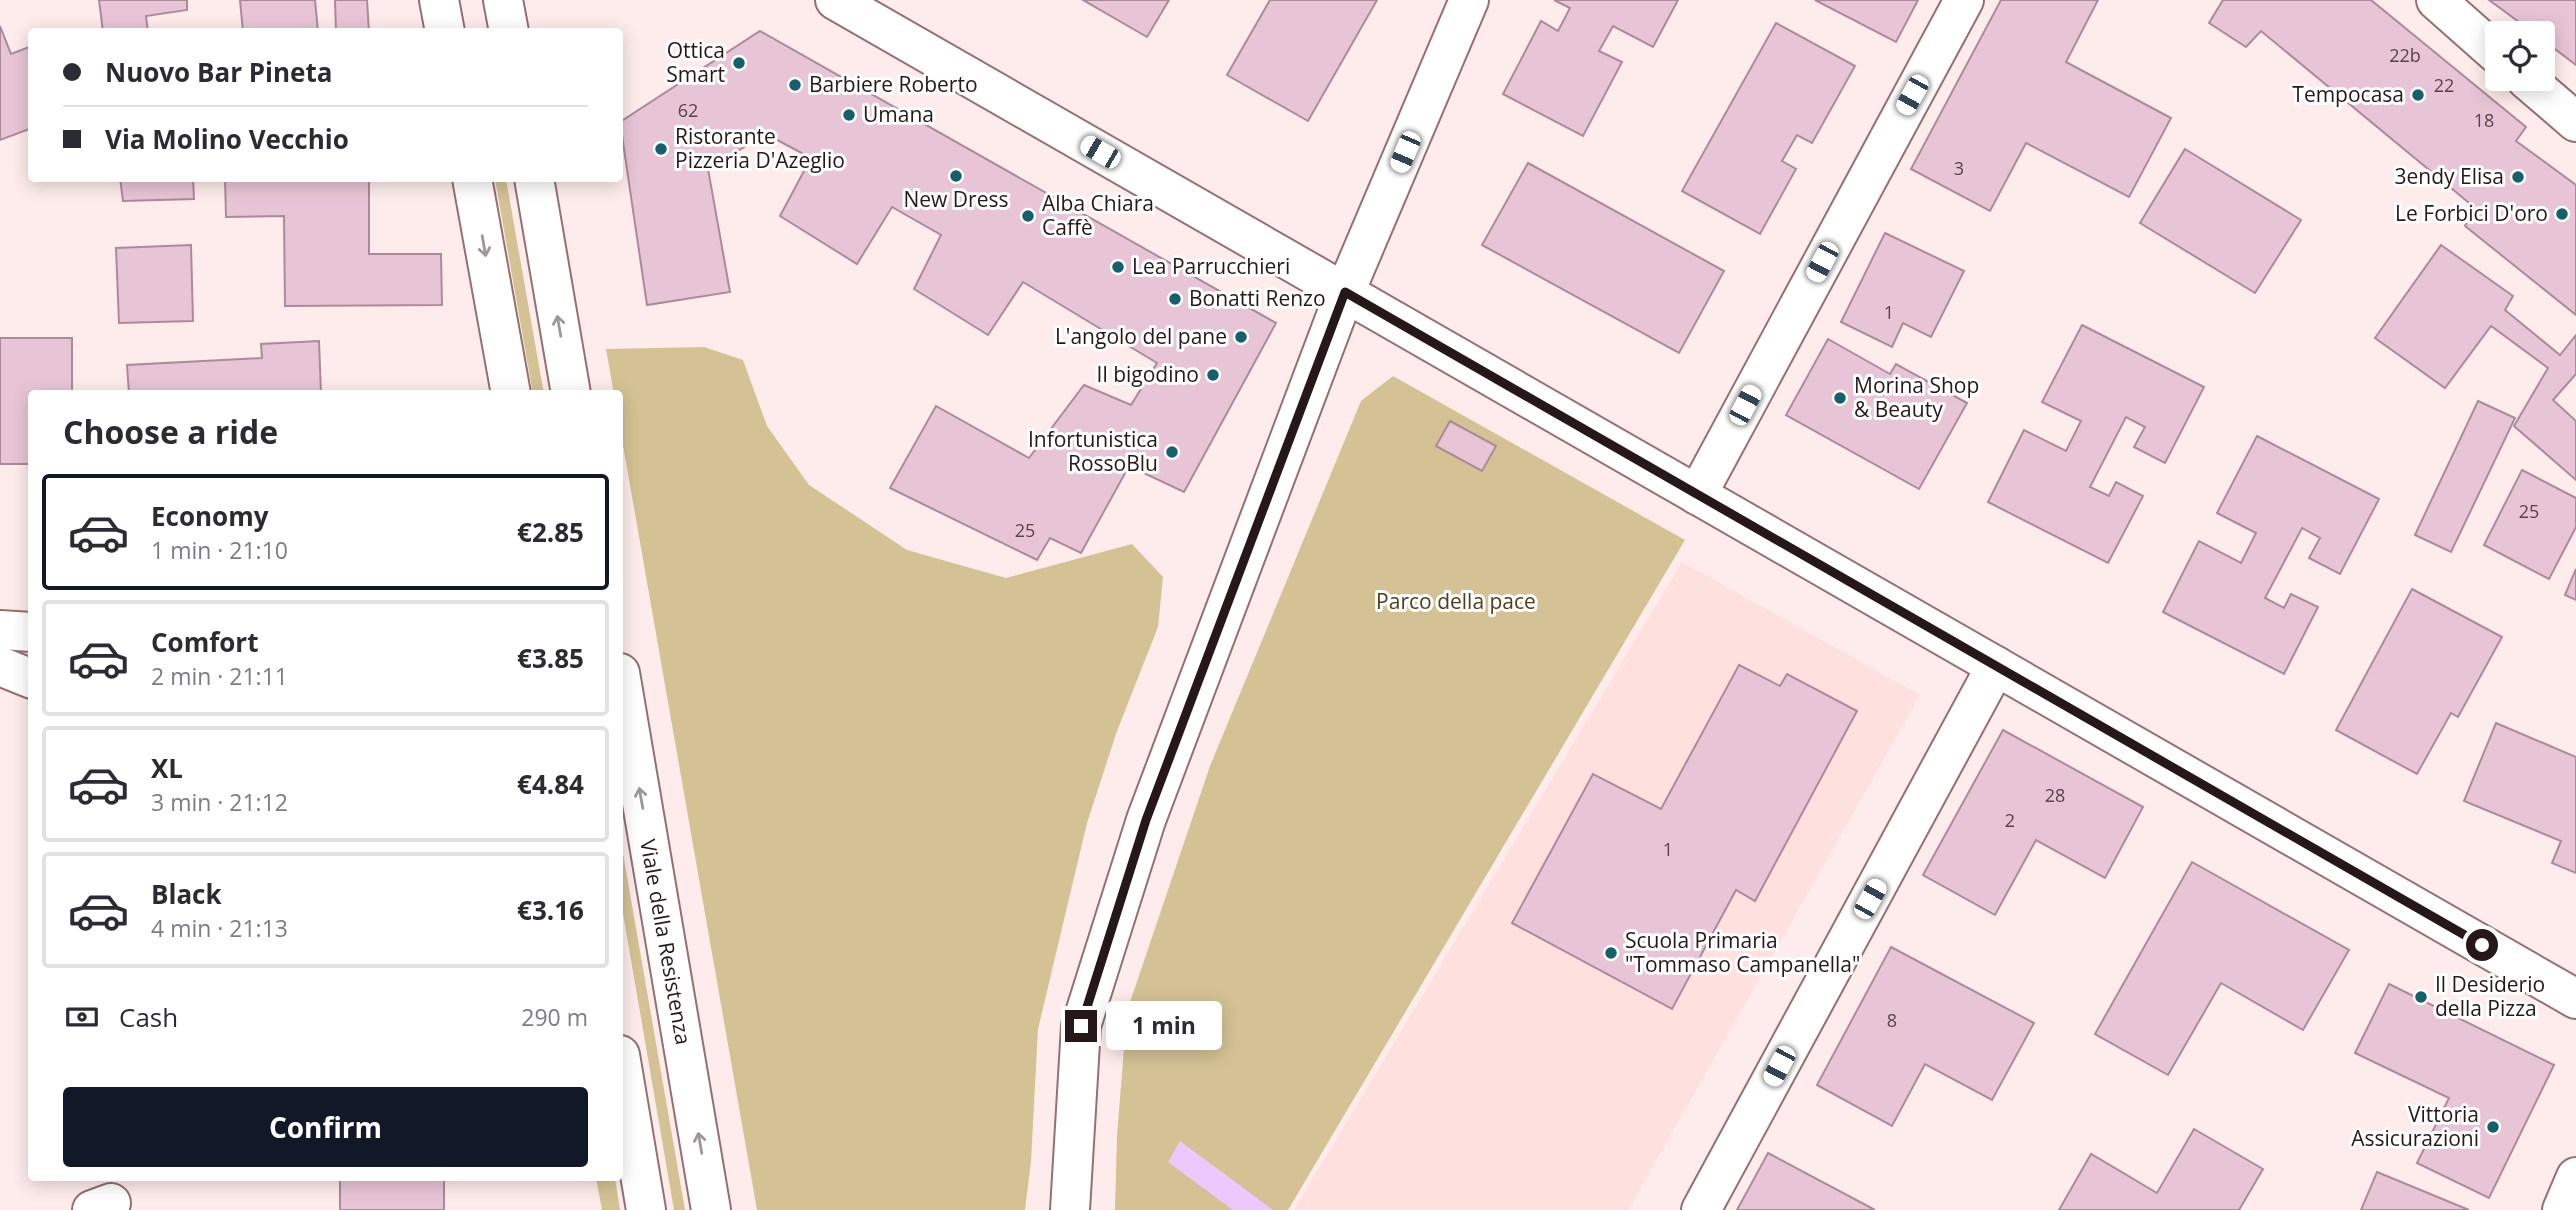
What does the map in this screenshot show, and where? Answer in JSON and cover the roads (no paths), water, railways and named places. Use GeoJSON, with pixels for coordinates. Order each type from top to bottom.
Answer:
{"type":"FeatureCollection","features":[{"type":"Feature","properties":{"kind":"street"},"geometry":{"type":"LineString","coordinates":[[439,0],[444,28]]}},
{"type":"Feature","properties":{"kind":"street"},"geometry":{"type":"LineString","coordinates":[[503,0],[508,28]]}},
{"type":"Feature","properties":{"kind":"street"},"geometry":{"type":"LineString","coordinates":[[835,0],[2576,999]]}},
{"type":"Feature","properties":{"kind":"street"},"geometry":{"type":"LineString","coordinates":[[1070,1210],[1081,1026],[1146,820],[1345,292],[1469,0]]}},
{"type":"Feature","properties":{"kind":"street"},"geometry":{"type":"LineString","coordinates":[[1697,495],[1964,0]]}},
{"type":"Feature","properties":{"kind":"street"},"geometry":{"type":"LineString","coordinates":[[2436,0],[2485,43]]}},
{"type":"Feature","properties":{"kind":"street"},"geometry":{"type":"LineString","coordinates":[[2540,91],[2576,122]]}},
{"type":"Feature","properties":{"kind":"street"},"geometry":{"type":"LineString","coordinates":[[473,182],[510,390]]}},
{"type":"Feature","properties":{"kind":"street"},"geometry":{"type":"LineString","coordinates":[[535,182],[570,390]]}},
{"type":"Feature","properties":{"kind":"street"},"geometry":{"type":"LineString","coordinates":[[0,630],[28,632]]}},
{"type":"Feature","properties":{"kind":"street"},"geometry":{"type":"LineString","coordinates":[[0,666],[28,677]]}},
{"type":"Feature","properties":{"kind":"street"},"geometry":{"type":"LineString","coordinates":[[1701,1210],[1996,666]]}},
{"type":"Feature","properties":{"kind":"street","name":"Viale della Resistenza"},"geometry":{"type":"LineString","coordinates":[[623,691],[711,1210]]}},
{"type":"Feature","properties":{"kind":"street"},"geometry":{"type":"LineString","coordinates":[[623,1073],[646,1210]]}},
{"type":"Feature","properties":{"kind":"street"},"geometry":{"type":"LineString","coordinates":[[2561,1210],[2576,1177]]}},
{"type":"Feature","properties":{"kind":"place","name":"Ottica Smart"},"geometry":{"type":"Point","coordinates":[739,63]}},
{"type":"Feature","properties":{"kind":"place","name":"Barbiere Roberto"},"geometry":{"type":"Point","coordinates":[795,85]}},
{"type":"Feature","properties":{"kind":"place","name":"Tempocasa"},"geometry":{"type":"Point","coordinates":[2418,95]}},
{"type":"Feature","properties":{"kind":"place","name":"Umana"},"geometry":{"type":"Point","coordinates":[849,115]}},
{"type":"Feature","properties":{"kind":"place","name":"Ristorante Pizzeria D'Azeglio"},"geometry":{"type":"Point","coordinates":[661,149]}},
{"type":"Feature","properties":{"kind":"place","name":"New Dress"},"geometry":{"type":"Point","coordinates":[956,176]}},
{"type":"Feature","properties":{"kind":"place","name":"3endy Elisa"},"geometry":{"type":"Point","coordinates":[2518,177]}},
{"type":"Feature","properties":{"kind":"place","name":"Le Forbici D'oro"},"geometry":{"type":"Point","coordinates":[2562,214]}},
{"type":"Feature","properties":{"kind":"place","name":"Alba Chiara Caffè"},"geometry":{"type":"Point","coordinates":[1028,216]}},
{"type":"Feature","properties":{"kind":"place","name":"Lea Parrucchieri"},"geometry":{"type":"Point","coordinates":[1118,267]}},
{"type":"Feature","properties":{"kind":"place","name":"Bonatti Renzo"},"geometry":{"type":"Point","coordinates":[1175,299]}},
{"type":"Feature","properties":{"kind":"place","name":"L'angolo del pane"},"geometry":{"type":"Point","coordinates":[1241,337]}},
{"type":"Feature","properties":{"kind":"place","name":"Il bigodino"},"geometry":{"type":"Point","coordinates":[1213,375]}},
{"type":"Feature","properties":{"kind":"place","name":"Morina Shop & Beauty"},"geometry":{"type":"Point","coordinates":[1840,398]}},
{"type":"Feature","properties":{"kind":"place","name":"Infortunistica RossoBlu"},"geometry":{"type":"Point","coordinates":[1172,452]}},
{"type":"Feature","properties":{"kind":"place","name":"Scuola Primaria \"Tommaso Campanella\""},"geometry":{"type":"Point","coordinates":[1611,953]}},
{"type":"Feature","properties":{"kind":"place","name":"Il Desiderio della Pizza"},"geometry":{"type":"Point","coordinates":[2421,997]}},
{"type":"Feature","properties":{"kind":"place","name":"Vittoria Assicurazioni"},"geometry":{"type":"Point","coordinates":[2493,1127]}},
{"type":"Feature","properties":{"kind":"park label","name":"Parco della pace"},"geometry":{"type":"Point","coordinates":[1456,602]}}]}
